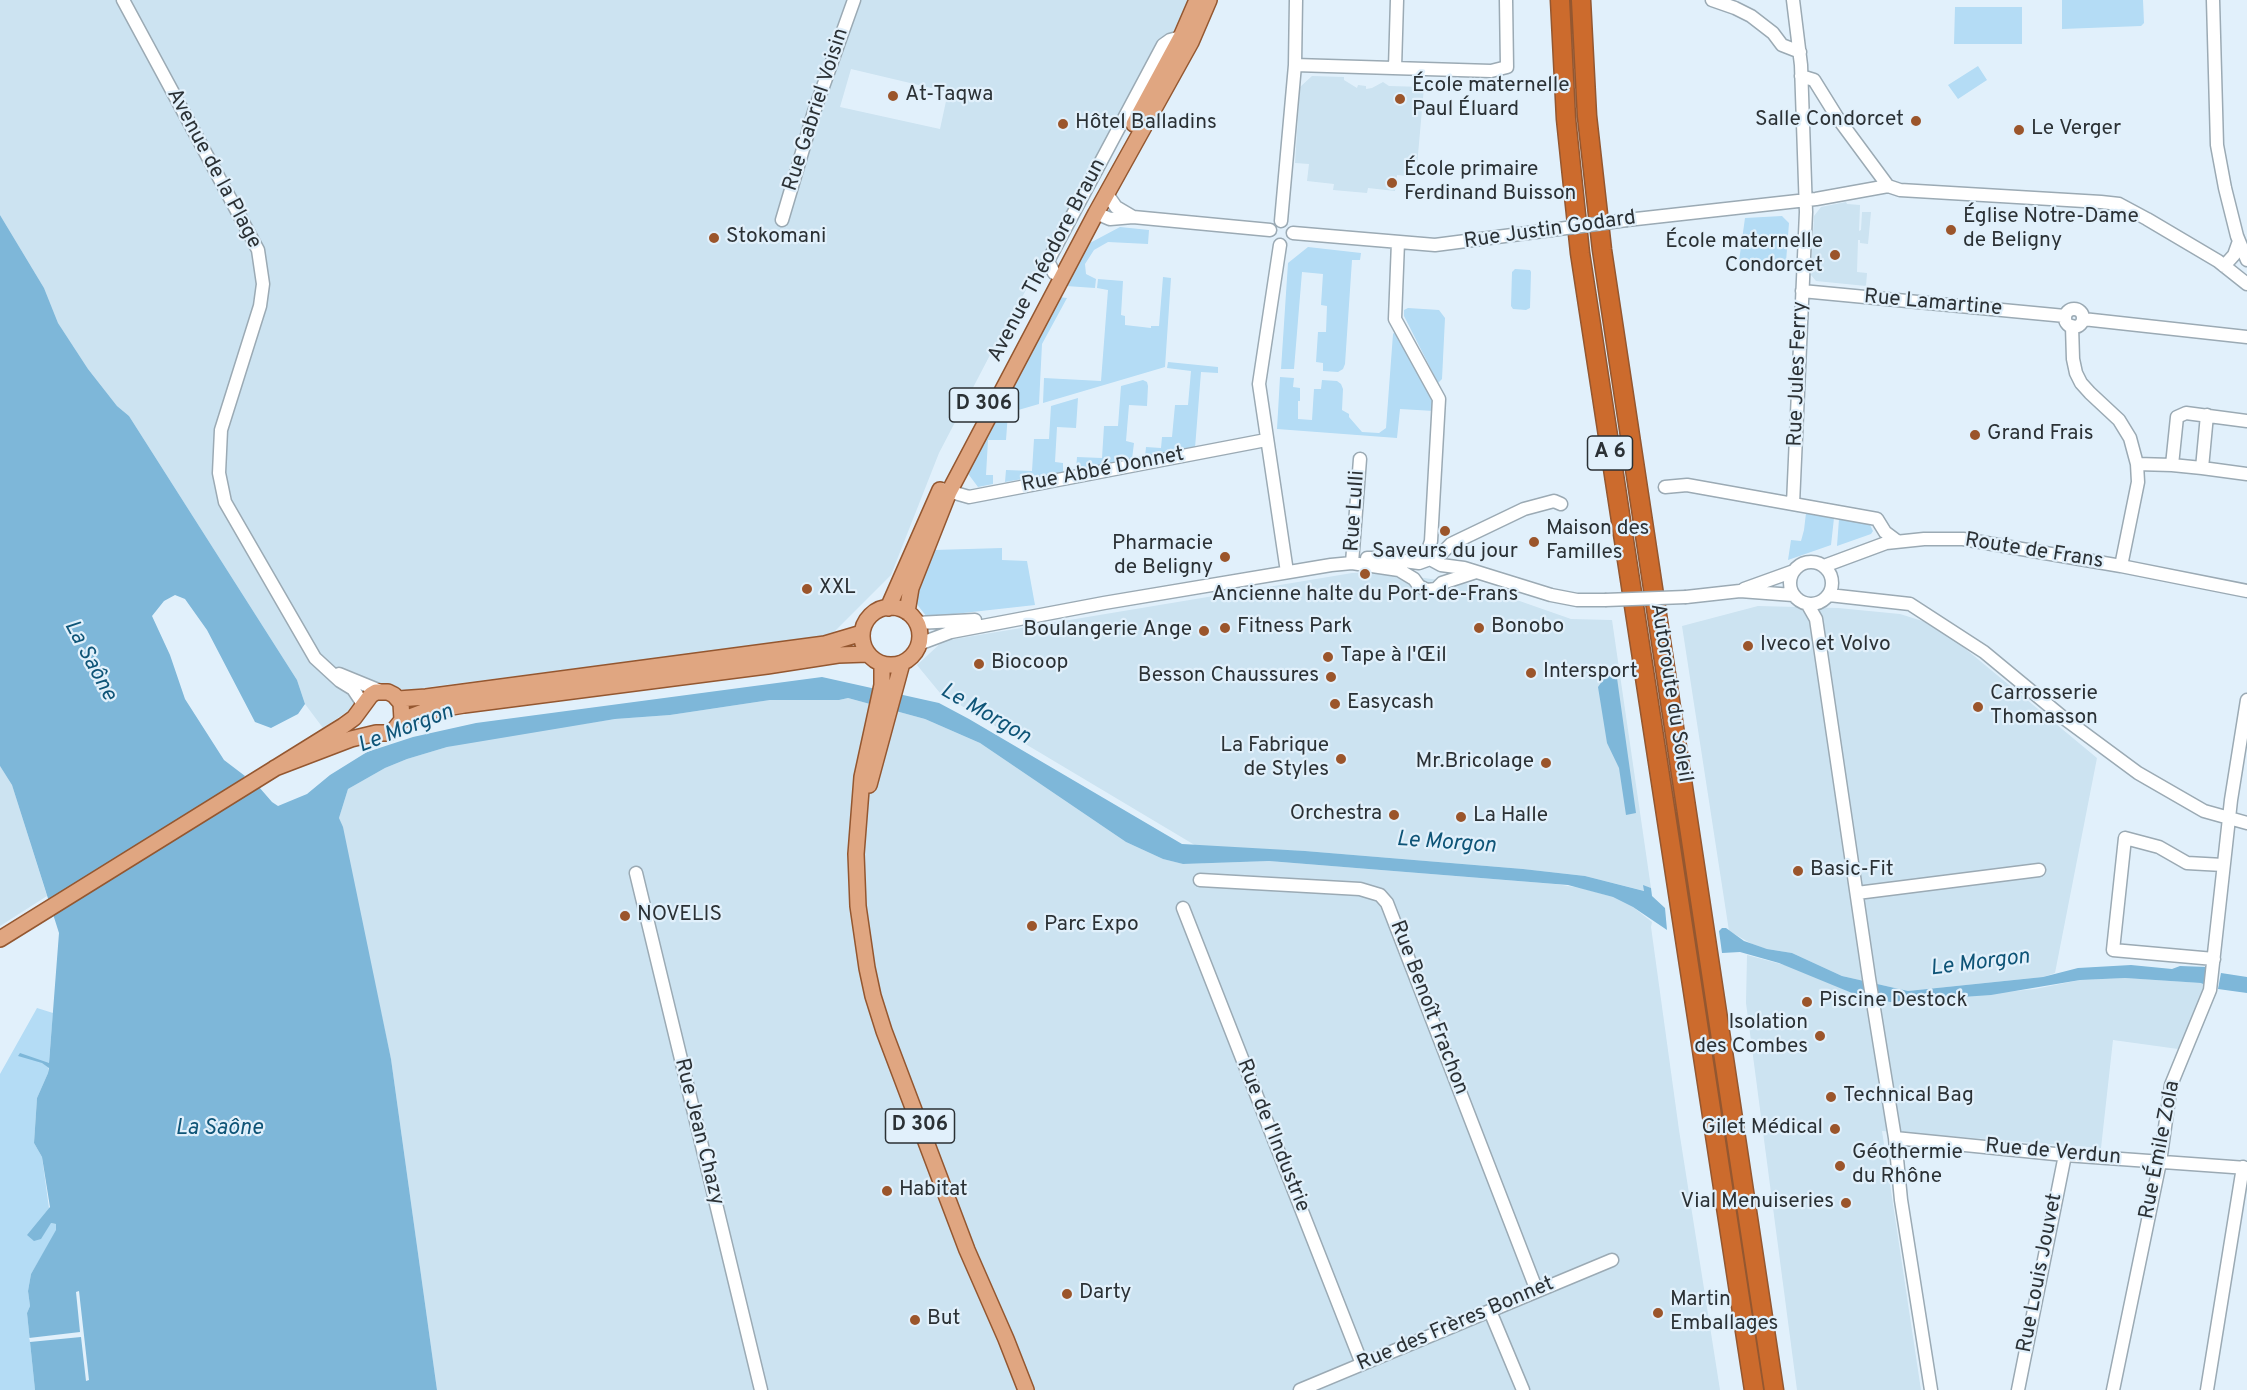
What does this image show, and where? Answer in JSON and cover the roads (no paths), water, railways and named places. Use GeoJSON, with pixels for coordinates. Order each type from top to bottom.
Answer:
{"type":"FeatureCollection","features":[{"type":"Feature","properties":{"kind":"highway","name":"Autoroute du Soleil"},"geometry":{"type":"LineString","coordinates":[[1560,0],[1567,129],[1580,253],[1754,1390]]}},
{"type":"Feature","properties":{"kind":"highway","name":"Autoroute du Soleil"},"geometry":{"type":"LineString","coordinates":[[1581,0],[1587,116],[1602,250],[1774,1390]]}},
{"type":"Feature","properties":{"kind":"main road","name":"Avenue Théodore Braun"},"geometry":{"type":"LineString","coordinates":[[888,608],[1053,273],[1181,37],[1197,0]]}},
{"type":"Feature","properties":{"kind":"main road","name":"Avenue Théodore Braun"},"geometry":{"type":"LineString","coordinates":[[912,618],[911,588],[945,490],[1088,207],[1107,194],[1191,42],[1209,0]]}},
{"type":"Feature","properties":{"kind":"main road"},"geometry":{"type":"LineString","coordinates":[[888,608],[912,618],[920,637],[913,655],[902,663],[889,665],[882,664],[868,654],[862,633],[871,616],[879,610],[888,608]]}},
{"type":"Feature","properties":{"kind":"main road"},"geometry":{"type":"LineString","coordinates":[[398,699],[825,644],[862,633]]}},
{"type":"Feature","properties":{"kind":"main road"},"geometry":{"type":"LineString","coordinates":[[362,707],[363,721],[370,730],[382,734],[394,730],[402,720],[423,712],[464,705],[838,655],[868,654]]}},
{"type":"Feature","properties":{"kind":"main road","name":"D 306"},"geometry":{"type":"LineString","coordinates":[[902,663],[889,685],[873,776],[859,813],[856,854],[858,906],[873,996],[884,1031],[987,1300],[1017,1390]]}},
{"type":"Feature","properties":{"kind":"main road","name":"D 306"},"geometry":{"type":"LineString","coordinates":[[882,664],[889,685]]}},
{"type":"Feature","properties":{"kind":"main road"},"geometry":{"type":"LineString","coordinates":[[0,939],[343,726],[371,695],[383,692],[394,695],[403,709],[402,720]]}},
{"type":"Feature","properties":{"kind":"main road"},"geometry":{"type":"LineString","coordinates":[[275,768],[351,739],[376,733]]}},
{"type":"Feature","properties":{"kind":"main road","name":"D 306"},"geometry":{"type":"LineString","coordinates":[[987,1300],[1006,1339],[1026,1390]]}},
{"type":"Feature","properties":{"kind":"street","name":"Avenue de la Plage"},"geometry":{"type":"LineString","coordinates":[[123,0],[258,250],[263,284],[260,306],[221,430],[219,472],[225,502],[315,658],[329,672],[353,689],[362,707]]}},
{"type":"Feature","properties":{"kind":"street","name":"Rue Gabriel Voisin"},"geometry":{"type":"LineString","coordinates":[[782,220],[814,112],[854,0]]}},
{"type":"Feature","properties":{"kind":"street"},"geometry":{"type":"LineString","coordinates":[[1281,221],[1295,65],[1296,0]]}},
{"type":"Feature","properties":{"kind":"street"},"geometry":{"type":"LineString","coordinates":[[1395,68],[1397,0]]}},
{"type":"Feature","properties":{"kind":"street"},"geometry":{"type":"LineString","coordinates":[[1295,65],[1491,71],[1506,67],[1506,0]]}},
{"type":"Feature","properties":{"kind":"street"},"geometry":{"type":"LineString","coordinates":[[1712,0],[1743,12],[1773,33],[1782,45],[1799,46]]}},
{"type":"Feature","properties":{"kind":"street","name":"Rue Jules Ferry"},"geometry":{"type":"LineString","coordinates":[[1793,0],[1801,76],[1806,201],[1793,504]]}},
{"type":"Feature","properties":{"kind":"street"},"geometry":{"type":"LineString","coordinates":[[2213,0],[2217,145],[2225,188],[2243,250],[2224,266]]}},
{"type":"Feature","properties":{"kind":"street"},"geometry":{"type":"LineString","coordinates":[[1801,76],[1814,80],[1837,117],[1888,186],[1900,190],[2119,204],[2224,266],[2247,284]]}},
{"type":"Feature","properties":{"kind":"street","name":"Rue Justin Godard"},"geometry":{"type":"LineString","coordinates":[[1293,233],[1436,245],[1627,220],[1806,201],[1888,186]]}},
{"type":"Feature","properties":{"kind":"street"},"geometry":{"type":"LineString","coordinates":[[1107,194],[1116,207],[1133,217]]}},
{"type":"Feature","properties":{"kind":"street"},"geometry":{"type":"LineString","coordinates":[[1088,207],[1110,219],[1133,217],[1270,230]]}},
{"type":"Feature","properties":{"kind":"street"},"geometry":{"type":"LineString","coordinates":[[1281,221],[1291,226],[1293,233],[1290,240],[1280,245],[1270,238],[1270,230],[1274,224],[1281,221]]}},
{"type":"Feature","properties":{"kind":"street"},"geometry":{"type":"LineString","coordinates":[[1398,242],[1395,319],[1439,399],[1430,562]]}},
{"type":"Feature","properties":{"kind":"street"},"geometry":{"type":"LineString","coordinates":[[1280,245],[1259,384],[1287,572]]}},
{"type":"Feature","properties":{"kind":"street","name":"Rue Lamartine"},"geometry":{"type":"LineString","coordinates":[[1802,291],[2073,321],[2247,337]]}},
{"type":"Feature","properties":{"kind":"street"},"geometry":{"type":"LineString","coordinates":[[2073,321],[2073,359],[2076,373],[2090,393],[2119,420],[2130,438],[2137,464],[2138,482],[2121,566]]}},
{"type":"Feature","properties":{"kind":"street"},"geometry":{"type":"LineString","coordinates":[[2172,465],[2177,417],[2186,413],[2247,421]]}},
{"type":"Feature","properties":{"kind":"street"},"geometry":{"type":"LineString","coordinates":[[2202,468],[2207,415]]}},
{"type":"Feature","properties":{"kind":"street","name":"Rue Abbé Donnet"},"geometry":{"type":"LineString","coordinates":[[945,490],[969,497],[1266,440]]}},
{"type":"Feature","properties":{"kind":"street","name":"Rue Lulli"},"geometry":{"type":"LineString","coordinates":[[1352,563],[1360,459]]}},
{"type":"Feature","properties":{"kind":"street"},"geometry":{"type":"LineString","coordinates":[[2137,464],[2172,465],[2247,474]]}},
{"type":"Feature","properties":{"kind":"street"},"geometry":{"type":"LineString","coordinates":[[1665,487],[1687,484],[1868,516],[1877,519],[1885,531],[1897,541]]}},
{"type":"Feature","properties":{"kind":"street"},"geometry":{"type":"LineString","coordinates":[[1414,579],[1414,570],[1430,562],[1450,544],[1524,509],[1554,501],[1561,504]]}},
{"type":"Feature","properties":{"kind":"street"},"geometry":{"type":"LineString","coordinates":[[1877,546],[1885,531]]}},
{"type":"Feature","properties":{"kind":"street","name":"Route de Frans"},"geometry":{"type":"LineString","coordinates":[[1824,566],[1897,541],[1963,539],[2121,566],[2247,591]]}},
{"type":"Feature","properties":{"kind":"street"},"geometry":{"type":"LineString","coordinates":[[919,644],[951,632],[1104,603],[1352,563],[1364,558],[1430,562],[1463,567],[1565,598],[1605,600],[1686,597],[1740,591],[1793,595]]}},
{"type":"Feature","properties":{"kind":"street"},"geometry":{"type":"LineString","coordinates":[[1430,562],[1444,574],[1442,583]]}},
{"type":"Feature","properties":{"kind":"street"},"geometry":{"type":"LineString","coordinates":[[1740,591],[1794,571],[1804,563],[1811,562],[1824,566],[1832,580],[1819,601],[1816,619],[1895,1138],[1901,1200],[1930,1390]]}},
{"type":"Feature","properties":{"kind":"street"},"geometry":{"type":"LineString","coordinates":[[1352,563],[1399,570],[1427,590],[1436,589],[1442,583],[1476,572]]}},
{"type":"Feature","properties":{"kind":"street"},"geometry":{"type":"LineString","coordinates":[[1794,571],[1790,581],[1793,595],[1798,600],[1910,604],[1984,652],[2065,719],[2138,773],[2204,811],[2247,823]]}},
{"type":"Feature","properties":{"kind":"street"},"geometry":{"type":"LineString","coordinates":[[912,618],[1040,616]]}},
{"type":"Feature","properties":{"kind":"street"},"geometry":{"type":"LineString","coordinates":[[329,672],[346,676],[383,692]]}},
{"type":"Feature","properties":{"kind":"street","name":"Rue Émile Zola"},"geometry":{"type":"LineString","coordinates":[[2113,1390],[2160,1162],[2171,1085],[2210,990],[2229,817],[2247,700]]}},
{"type":"Feature","properties":{"kind":"street"},"geometry":{"type":"LineString","coordinates":[[2214,961],[2113,950],[2126,838],[2159,847],[2187,863],[2223,865]]}},
{"type":"Feature","properties":{"kind":"street"},"geometry":{"type":"LineString","coordinates":[[1857,893],[2039,870]]}},
{"type":"Feature","properties":{"kind":"street","name":"Rue Jean Chazy"},"geometry":{"type":"LineString","coordinates":[[636,873],[761,1390]]}},
{"type":"Feature","properties":{"kind":"street","name":"Rue Benoît Frachon"},"geometry":{"type":"LineString","coordinates":[[1200,880],[1360,889],[1380,895],[1387,903],[1537,1291]]}},
{"type":"Feature","properties":{"kind":"street","name":"Rue de l'Industrie"},"geometry":{"type":"LineString","coordinates":[[1183,908],[1362,1364]]}},
{"type":"Feature","properties":{"kind":"street","name":"Rue de Verdun"},"geometry":{"type":"LineString","coordinates":[[1895,1138],[2065,1155],[2245,1167]]}},
{"type":"Feature","properties":{"kind":"street","name":"Rue Louis Jouvet"},"geometry":{"type":"LineString","coordinates":[[2018,1390],[2065,1155]]}},
{"type":"Feature","properties":{"kind":"street"},"geometry":{"type":"LineString","coordinates":[[2207,1390],[2245,1167]]}},
{"type":"Feature","properties":{"kind":"street","name":"Rue des Frères Bonnet"},"geometry":{"type":"LineString","coordinates":[[1300,1390],[1612,1260]]}},
{"type":"Feature","properties":{"kind":"street"},"geometry":{"type":"LineString","coordinates":[[1491,1311],[1523,1390]]}},
{"type":"Feature","properties":{"kind":"water","name":"La Saône"},"geometry":{"type":"Polygon","coordinates":[[[0,215],[44,288],[58,323],[88,369],[117,406],[129,416],[297,680],[305,704],[298,714],[271,728],[255,722],[207,630],[185,599],[175,595],[164,601],[152,616],[170,655],[185,699],[224,760],[245,776],[241,780],[249,792],[259,787],[278,806],[307,794],[330,775],[367,752],[413,737],[476,723],[822,677],[939,703],[1182,844],[1305,851],[1523,869],[1585,876],[1644,891],[1643,885],[1651,888],[1652,896],[1665,908],[1667,930],[1633,907],[1613,897],[1568,885],[1269,861],[1183,864],[1163,859],[1126,842],[980,743],[925,719],[848,698],[770,700],[670,715],[615,719],[447,747],[385,768],[348,789],[339,818],[343,827],[391,1059],[437,1390],[35,1390],[27,1313],[30,1306],[28,1291],[31,1274],[56,1230],[56,1224],[51,1223],[41,1239],[34,1241],[27,1235],[50,1207],[42,1157],[34,1143],[37,1098],[49,1068],[42,1063],[18,1056],[20,1053],[49,1063],[59,933],[12,785],[0,766],[0,215]]]}},
{"type":"Feature","properties":{"kind":"water"},"geometry":{"type":"Polygon","coordinates":[[[1614,672],[1617,678],[1636,813],[1626,815],[1619,768],[1607,743],[1598,687],[1608,673],[1614,672]]]}},
{"type":"Feature","properties":{"kind":"water"},"geometry":{"type":"Polygon","coordinates":[[[1726,928],[1744,941],[1767,949],[1792,953],[1842,976],[1908,991],[2043,977],[2078,968],[2131,965],[2172,969],[2180,966],[2207,967],[2205,985],[2125,978],[2080,980],[1991,995],[1890,1002],[1852,993],[1779,963],[1740,952],[1722,953],[1719,931],[1726,928]]]}},
{"type":"Feature","properties":{"kind":"water"},"geometry":{"type":"Polygon","coordinates":[[[2221,973],[2247,977],[2247,993],[2218,989],[2221,973]]]}},
{"type":"Feature","properties":{"kind":"place","name":"At-Taqwa"},"geometry":{"type":"Point","coordinates":[893,96]}},
{"type":"Feature","properties":{"kind":"place","name":"École maternelle Paul Éluard"},"geometry":{"type":"Point","coordinates":[1400,99]}},
{"type":"Feature","properties":{"kind":"place","name":"Salle Condorcet"},"geometry":{"type":"Point","coordinates":[1916,121]}},
{"type":"Feature","properties":{"kind":"place","name":"Hôtel Balladins"},"geometry":{"type":"Point","coordinates":[1063,124]}},
{"type":"Feature","properties":{"kind":"place","name":"Le Verger"},"geometry":{"type":"Point","coordinates":[2019,130]}},
{"type":"Feature","properties":{"kind":"place","name":"École primaire Ferdinand Buisson"},"geometry":{"type":"Point","coordinates":[1392,183]}},
{"type":"Feature","properties":{"kind":"place","name":"Église Notre-Dame de Beligny"},"geometry":{"type":"Point","coordinates":[1951,230]}},
{"type":"Feature","properties":{"kind":"place","name":"Stokomani"},"geometry":{"type":"Point","coordinates":[714,238]}},
{"type":"Feature","properties":{"kind":"place","name":"École maternelle Condorcet"},"geometry":{"type":"Point","coordinates":[1835,255]}},
{"type":"Feature","properties":{"kind":"place","name":"Grand Frais"},"geometry":{"type":"Point","coordinates":[1975,435]}},
{"type":"Feature","properties":{"kind":"place","name":"Saveurs du jour"},"geometry":{"type":"Point","coordinates":[1445,531]}},
{"type":"Feature","properties":{"kind":"place","name":"Maison des Familles"},"geometry":{"type":"Point","coordinates":[1534,542]}},
{"type":"Feature","properties":{"kind":"place","name":"Pharmacie de Beligny"},"geometry":{"type":"Point","coordinates":[1225,557]}},
{"type":"Feature","properties":{"kind":"place","name":"Ancienne halte du Port-de-Frans"},"geometry":{"type":"Point","coordinates":[1365,574]}},
{"type":"Feature","properties":{"kind":"place","name":"XXL"},"geometry":{"type":"Point","coordinates":[807,589]}},
{"type":"Feature","properties":{"kind":"place","name":"Fitness Park"},"geometry":{"type":"Point","coordinates":[1225,628]}},
{"type":"Feature","properties":{"kind":"place","name":"Bonobo"},"geometry":{"type":"Point","coordinates":[1479,628]}},
{"type":"Feature","properties":{"kind":"place","name":"Boulangerie Ange"},"geometry":{"type":"Point","coordinates":[1204,631]}},
{"type":"Feature","properties":{"kind":"place","name":"Iveco et Volvo"},"geometry":{"type":"Point","coordinates":[1748,646]}},
{"type":"Feature","properties":{"kind":"place","name":"Tape à l'Œil"},"geometry":{"type":"Point","coordinates":[1328,657]}},
{"type":"Feature","properties":{"kind":"place","name":"Biocoop"},"geometry":{"type":"Point","coordinates":[979,664]}},
{"type":"Feature","properties":{"kind":"place","name":"Intersport"},"geometry":{"type":"Point","coordinates":[1531,673]}},
{"type":"Feature","properties":{"kind":"place","name":"Besson Chaussures"},"geometry":{"type":"Point","coordinates":[1331,677]}},
{"type":"Feature","properties":{"kind":"place","name":"Easycash"},"geometry":{"type":"Point","coordinates":[1335,704]}},
{"type":"Feature","properties":{"kind":"place","name":"Carrosserie Thomasson"},"geometry":{"type":"Point","coordinates":[1978,707]}},
{"type":"Feature","properties":{"kind":"place","name":"La Fabrique de Styles"},"geometry":{"type":"Point","coordinates":[1341,759]}},
{"type":"Feature","properties":{"kind":"place","name":"Mr.Bricolage"},"geometry":{"type":"Point","coordinates":[1546,763]}},
{"type":"Feature","properties":{"kind":"place","name":"Orchestra"},"geometry":{"type":"Point","coordinates":[1394,815]}},
{"type":"Feature","properties":{"kind":"place","name":"La Halle"},"geometry":{"type":"Point","coordinates":[1461,817]}},
{"type":"Feature","properties":{"kind":"place","name":"Basic-Fit"},"geometry":{"type":"Point","coordinates":[1798,871]}},
{"type":"Feature","properties":{"kind":"place","name":"NOVELIS"},"geometry":{"type":"Point","coordinates":[625,916]}},
{"type":"Feature","properties":{"kind":"place","name":"Parc Expo"},"geometry":{"type":"Point","coordinates":[1032,926]}},
{"type":"Feature","properties":{"kind":"place","name":"Piscine Destock"},"geometry":{"type":"Point","coordinates":[1807,1002]}},
{"type":"Feature","properties":{"kind":"place","name":"Isolation des Combes"},"geometry":{"type":"Point","coordinates":[1820,1036]}},
{"type":"Feature","properties":{"kind":"place","name":"Technical Bag"},"geometry":{"type":"Point","coordinates":[1831,1097]}},
{"type":"Feature","properties":{"kind":"place","name":"Gilet Médical"},"geometry":{"type":"Point","coordinates":[1835,1129]}},
{"type":"Feature","properties":{"kind":"place","name":"Géothermie du Rhône"},"geometry":{"type":"Point","coordinates":[1840,1166]}},
{"type":"Feature","properties":{"kind":"place","name":"Habitat"},"geometry":{"type":"Point","coordinates":[887,1191]}},
{"type":"Feature","properties":{"kind":"place","name":"Vial Menuiseries"},"geometry":{"type":"Point","coordinates":[1846,1203]}},
{"type":"Feature","properties":{"kind":"place","name":"Darty"},"geometry":{"type":"Point","coordinates":[1067,1294]}},
{"type":"Feature","properties":{"kind":"place","name":"Martin Emballages"},"geometry":{"type":"Point","coordinates":[1658,1313]}},
{"type":"Feature","properties":{"kind":"place","name":"But"},"geometry":{"type":"Point","coordinates":[915,1320]}},
{"type":"Feature","properties":{"kind":"water label","name":"Le Morgon"},"geometry":{"type":"Point","coordinates":[985,715]}},
{"type":"Feature","properties":{"kind":"water label","name":"Le Morgon"},"geometry":{"type":"Point","coordinates":[406,730]}},
{"type":"Feature","properties":{"kind":"water label","name":"Le Morgon"},"geometry":{"type":"Point","coordinates":[1446,844]}},
{"type":"Feature","properties":{"kind":"water label","name":"Le Morgon"},"geometry":{"type":"Point","coordinates":[1980,964]}}]}
